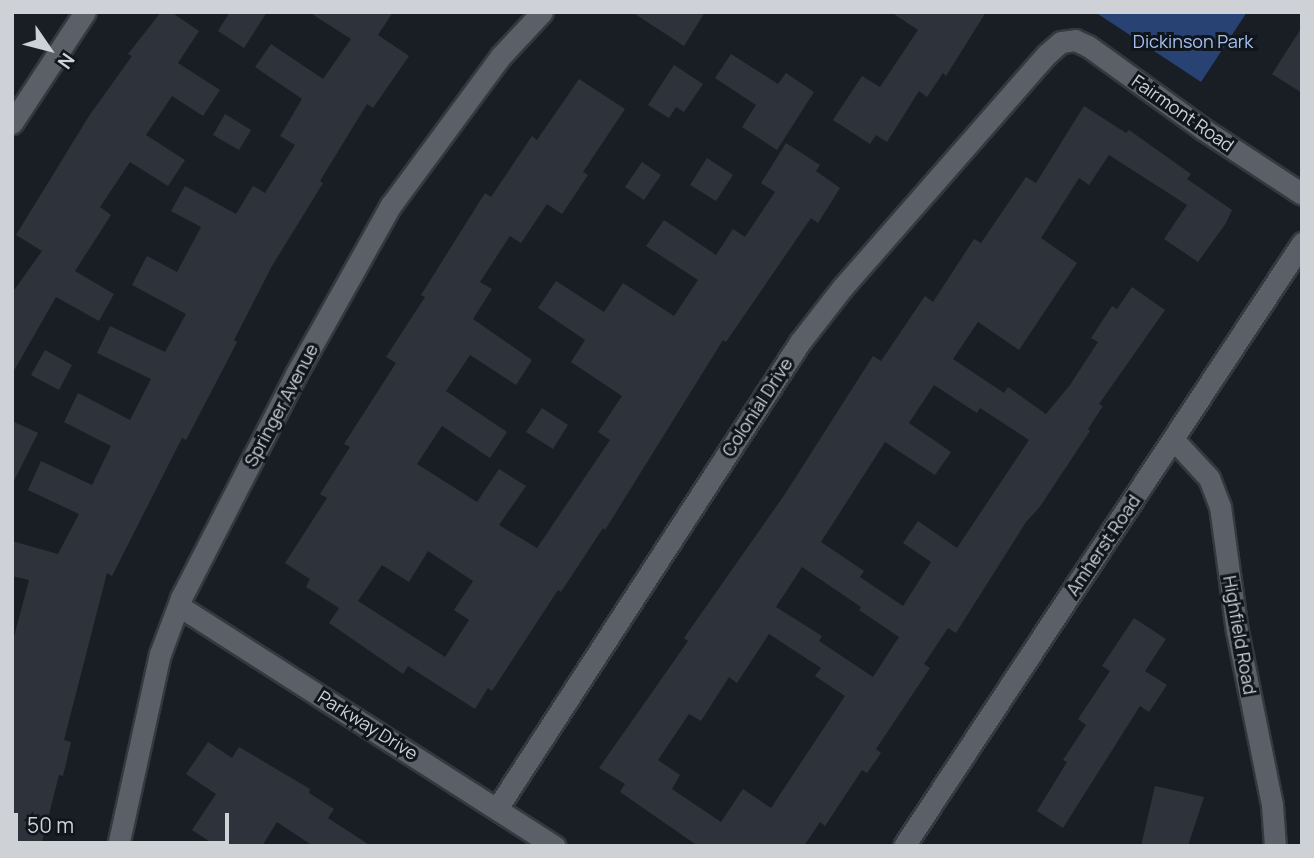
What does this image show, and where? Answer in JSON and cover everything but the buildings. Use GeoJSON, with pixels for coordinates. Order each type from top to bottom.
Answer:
{"type":"FeatureCollection","features":[{"type":"Feature","properties":{"kind":"street"},"geometry":{"type":"LineString","coordinates":[[12,123],[85,12]]}},
{"type":"Feature","properties":{"kind":"street","name":"Springer Avenue"},"geometry":{"type":"LineString","coordinates":[[118,846],[160,654],[179,606],[296,374],[391,205],[501,56],[542,12]]}},
{"type":"Feature","properties":{"kind":"street","name":"Fairmont Road"},"geometry":{"type":"LineString","coordinates":[[1061,42],[1074,40],[1088,47],[1203,129],[1302,194]]}},
{"type":"Feature","properties":{"kind":"street","name":"Colonial Drive"},"geometry":{"type":"LineString","coordinates":[[498,807],[800,342],[842,288],[1046,54],[1061,42]]}},
{"type":"Feature","properties":{"kind":"street","name":"Amherst Road"},"geometry":{"type":"LineString","coordinates":[[904,846],[1302,243]]}},
{"type":"Feature","properties":{"kind":"street","name":"Highfield Road"},"geometry":{"type":"LineString","coordinates":[[1173,439],[1209,478],[1220,506],[1237,631],[1272,805],[1276,846]]}},
{"type":"Feature","properties":{"kind":"street","name":"Parkway Drive"},"geometry":{"type":"LineString","coordinates":[[179,606],[498,807],[555,846]]}},
{"type":"Feature","properties":{"kind":"green space","name":"Dickinson Park"},"geometry":{"type":"Polygon","coordinates":[[[1095,12],[1247,12],[1201,82],[1095,12]]]}}]}
